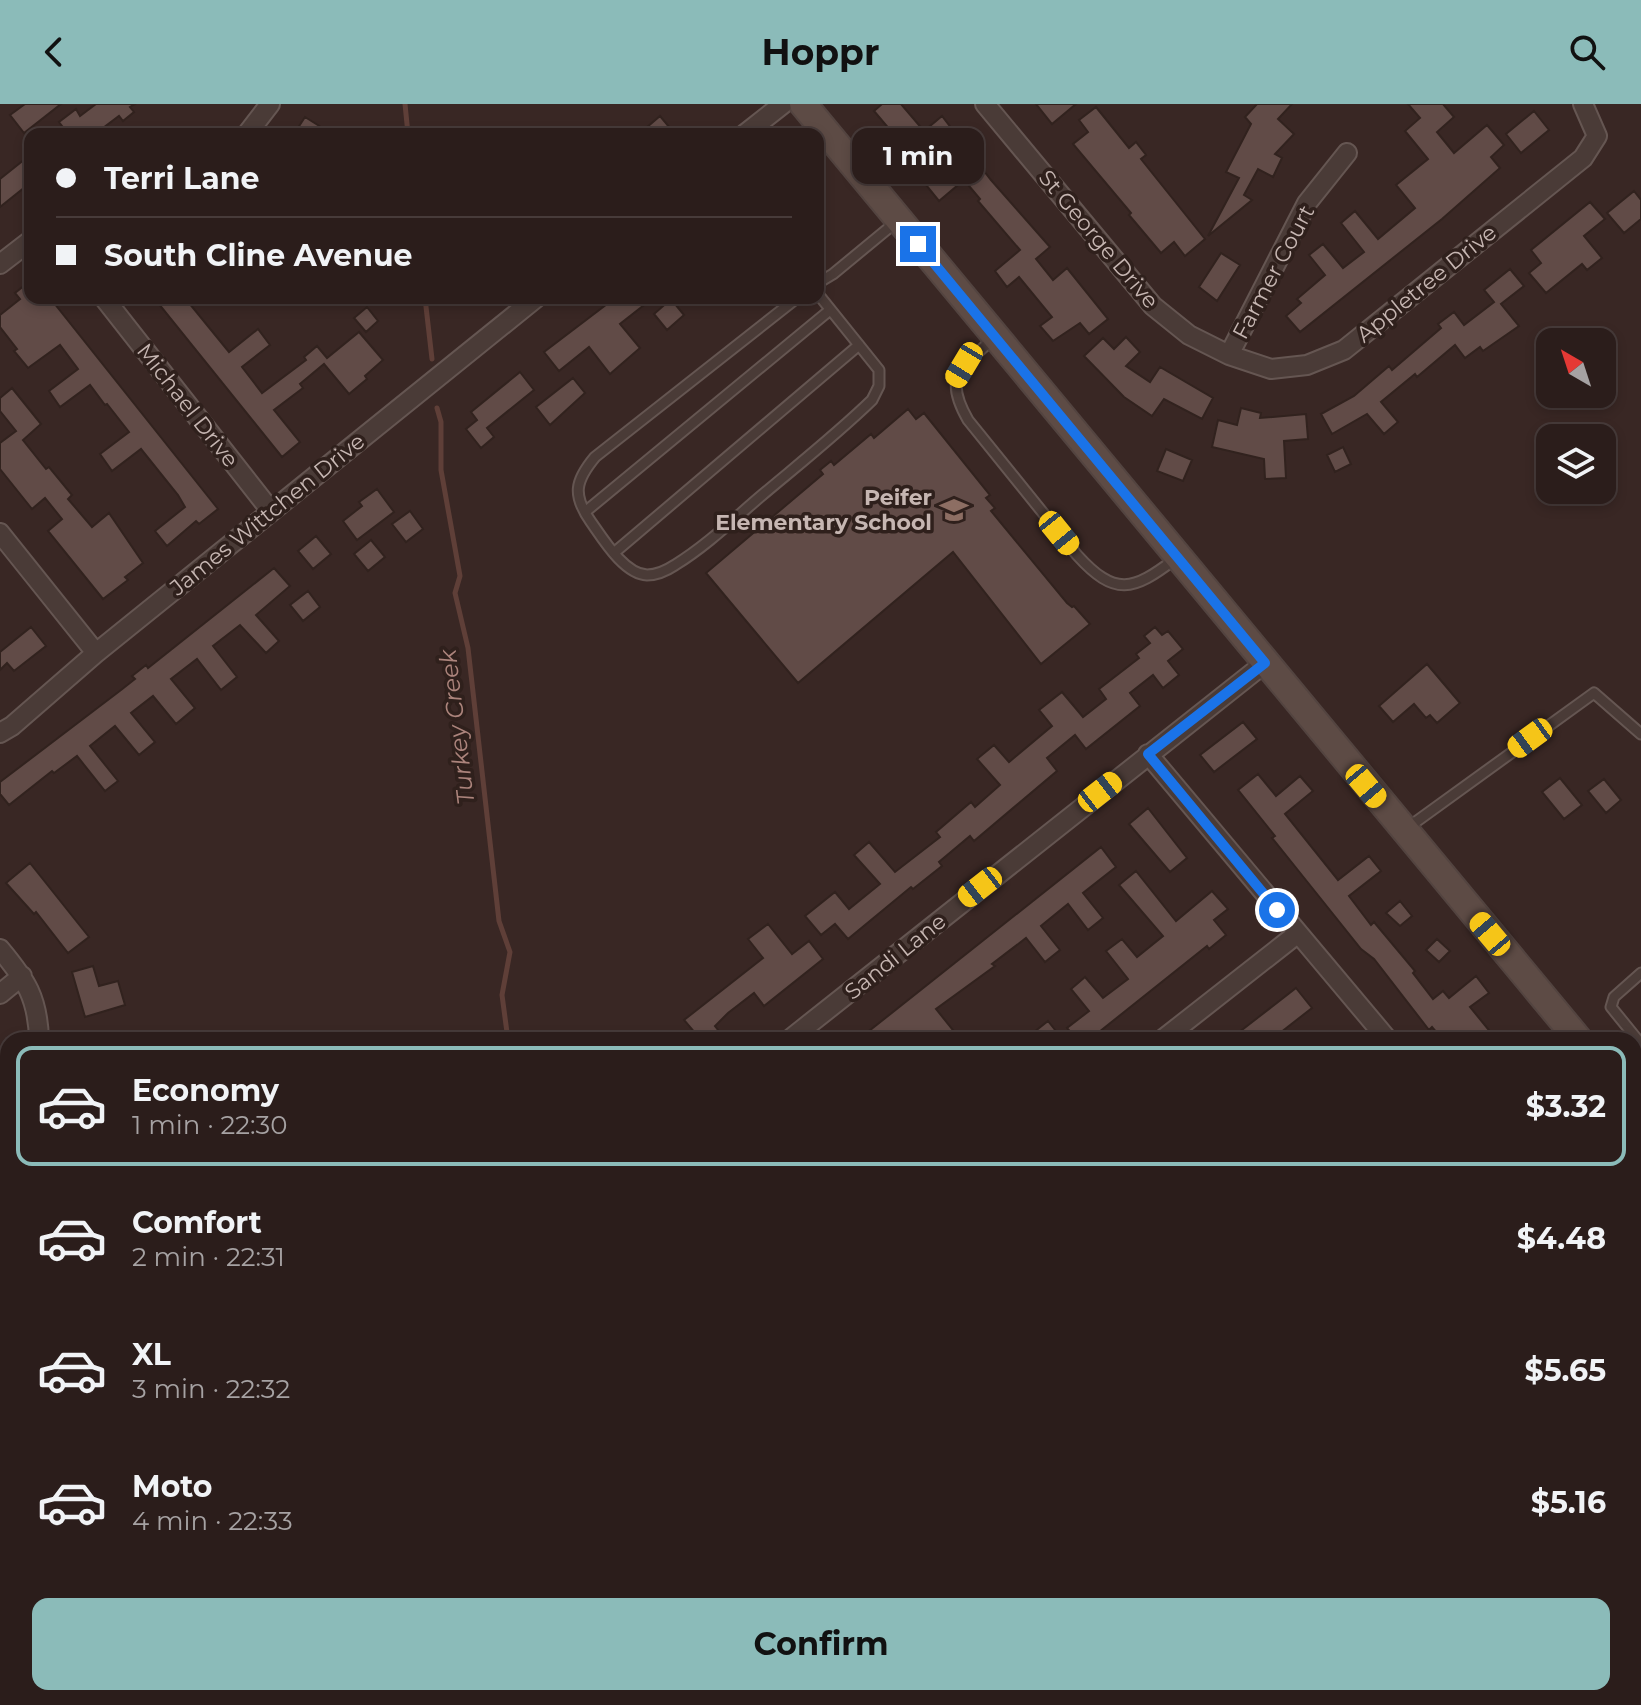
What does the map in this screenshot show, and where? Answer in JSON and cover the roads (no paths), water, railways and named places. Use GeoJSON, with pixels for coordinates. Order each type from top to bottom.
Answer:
{"type":"FeatureCollection","features":[{"type":"Feature","properties":{"kind":"street"},"geometry":{"type":"LineString","coordinates":[[252,128],[270,104]]}},
{"type":"Feature","properties":{"kind":"street"},"geometry":{"type":"LineString","coordinates":[[753,128],[783,104]]}},
{"type":"Feature","properties":{"kind":"street"},"geometry":{"type":"LineString","coordinates":[[803,104],[823,128]]}},
{"type":"Feature","properties":{"kind":"street","name":"St George Drive"},"geometry":{"type":"LineString","coordinates":[[985,104],[1153,306],[1189,335],[1229,355]]}},
{"type":"Feature","properties":{"kind":"street","name":"Appletree Drive"},"geometry":{"type":"LineString","coordinates":[[1229,355],[1271,369],[1307,365],[1344,350],[1583,158],[1597,136],[1583,104]]}},
{"type":"Feature","properties":{"kind":"street"},"geometry":{"type":"LineString","coordinates":[[824,129],[1572,1032]]}},
{"type":"Feature","properties":{"kind":"street","name":"Farmer Court"},"geometry":{"type":"LineString","coordinates":[[1229,355],[1307,203],[1347,153]]}},
{"type":"Feature","properties":{"kind":"street"},"geometry":{"type":"LineString","coordinates":[[0,264],[24,246]]}},
{"type":"Feature","properties":{"kind":"street","name":"Michael Drive"},"geometry":{"type":"LineString","coordinates":[[109,304],[271,511]]}},
{"type":"Feature","properties":{"kind":"street","name":"James Wittchen Drive"},"geometry":{"type":"LineString","coordinates":[[0,733],[529,304]]}},
{"type":"Feature","properties":{"kind":"street"},"geometry":{"type":"LineString","coordinates":[[0,533],[96,653]]}},
{"type":"Feature","properties":{"kind":"street","name":"Sandi Lane"},"geometry":{"type":"LineString","coordinates":[[799,1032],[1265,663]]}},
{"type":"Feature","properties":{"kind":"street"},"geometry":{"type":"LineString","coordinates":[[1148,754],[1381,1032]]}},
{"type":"Feature","properties":{"kind":"street"},"geometry":{"type":"LineString","coordinates":[[1172,1032],[1297,934]]}},
{"type":"Feature","properties":{"kind":"street"},"geometry":{"type":"LineString","coordinates":[[0,949],[22,976],[38,1012],[39,1032]]}},
{"type":"Feature","properties":{"kind":"street"},"geometry":{"type":"LineString","coordinates":[[0,994],[22,976]]}},
{"type":"Feature","properties":{"kind":"lane"},"geometry":{"type":"LineString","coordinates":[[824,279],[899,220]]}},
{"type":"Feature","properties":{"kind":"lane"},"geometry":{"type":"LineString","coordinates":[[789,304],[595,457],[584,471],[577,485],[579,501],[631,569],[643,575],[658,575],[677,564],[872,400],[879,386],[879,370],[824,302]]}},
{"type":"Feature","properties":{"kind":"lane"},"geometry":{"type":"LineString","coordinates":[[585,512],[830,310]]}},
{"type":"Feature","properties":{"kind":"lane"},"geometry":{"type":"LineString","coordinates":[[995,337],[964,365],[956,379],[955,391],[959,404],[968,420],[1077,555],[1094,573],[1122,587],[1137,585],[1178,558]]}},
{"type":"Feature","properties":{"kind":"lane"},"geometry":{"type":"LineString","coordinates":[[615,552],[859,345]]}},
{"type":"Feature","properties":{"kind":"lane"},"geometry":{"type":"LineString","coordinates":[[1403,831],[1594,693],[1641,734]]}},
{"type":"Feature","properties":{"kind":"lane"},"geometry":{"type":"LineString","coordinates":[[1631,1032],[1611,1007],[1614,997],[1641,973]]}},
{"type":"Feature","properties":{"kind":"waterway","name":"Turkey Creek"},"geometry":{"type":"LineString","coordinates":[[405,104],[407,128]]}},
{"type":"Feature","properties":{"kind":"waterway","name":"Turkey Creek"},"geometry":{"type":"LineString","coordinates":[[426,304],[432,359]]}},
{"type":"Feature","properties":{"kind":"waterway","name":"Turkey Creek"},"geometry":{"type":"LineString","coordinates":[[437,408],[441,422],[441,470],[460,576],[455,593],[468,648],[499,921],[510,952],[502,995],[507,1032]]}},
{"type":"Feature","properties":{"kind":"place","name":"Peifer Elementary School"},"geometry":{"type":"Point","coordinates":[954,510]}}]}
